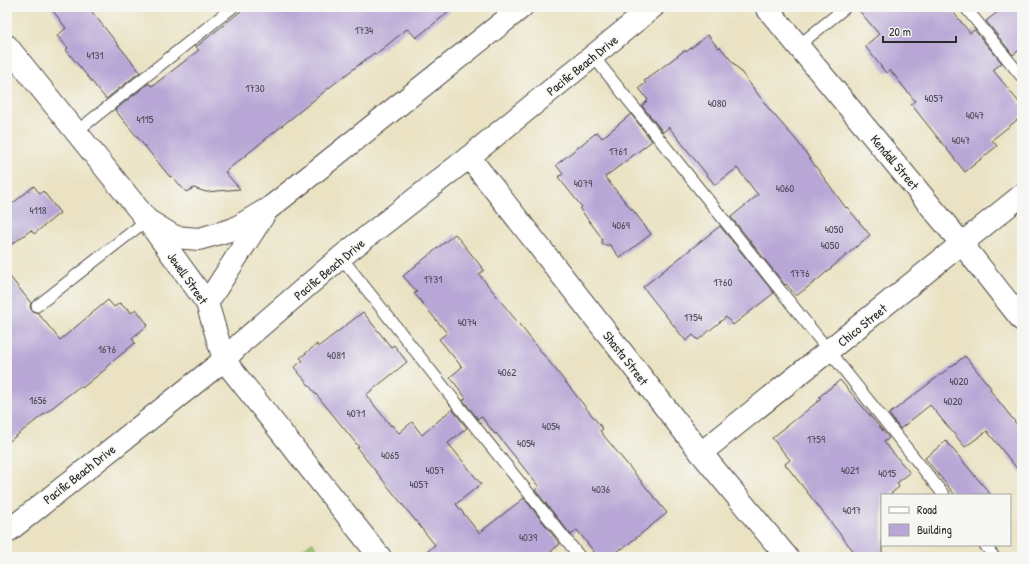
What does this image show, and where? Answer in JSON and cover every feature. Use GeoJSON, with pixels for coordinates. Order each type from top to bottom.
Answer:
{"type":"FeatureCollection","features":[{"type":"Feature","properties":{"kind":"street"},"geometry":{"type":"LineString","coordinates":[[147,220],[175,237],[200,239],[234,229],[267,210],[522,7]]}},
{"type":"Feature","properties":{"kind":"street","name":"Pacific Beach Drive"},"geometry":{"type":"LineString","coordinates":[[7,532],[224,360],[242,342],[341,258],[469,158],[653,7]]}},
{"type":"Feature","properties":{"kind":"street","name":"Kendall Street"},"geometry":{"type":"LineString","coordinates":[[766,7],[962,244],[1022,320]]}},
{"type":"Feature","properties":{"kind":"street","name":"Jewell Street"},"geometry":{"type":"LineString","coordinates":[[7,46],[147,220],[207,303],[224,360],[380,557]]}},
{"type":"Feature","properties":{"kind":"street","name":"Shasta Street"},"geometry":{"type":"LineString","coordinates":[[469,158],[701,453],[787,557]]}},
{"type":"Feature","properties":{"kind":"street","name":"Chico Street"},"geometry":{"type":"LineString","coordinates":[[701,453],[1022,195]]}},
{"type":"Feature","properties":{"kind":"street"},"geometry":{"type":"LineString","coordinates":[[207,303],[267,210]]}},
{"type":"Feature","properties":{"kind":"lane"},"geometry":{"type":"LineString","coordinates":[[76,132],[233,7]]}},
{"type":"Feature","properties":{"kind":"lane"},"geometry":{"type":"LineString","coordinates":[[798,46],[846,7]]}},
{"type":"Feature","properties":{"kind":"lane"},"geometry":{"type":"LineString","coordinates":[[965,7],[1022,77]]}},
{"type":"Feature","properties":{"kind":"lane"},"geometry":{"type":"LineString","coordinates":[[593,56],[943,494]]}},
{"type":"Feature","properties":{"kind":"lane"},"geometry":{"type":"LineString","coordinates":[[37,306],[147,220]]}},
{"type":"Feature","properties":{"kind":"lane"},"geometry":{"type":"LineString","coordinates":[[341,258],[580,557]]}},
{"type":"Feature","properties":{"kind":"lane"},"geometry":{"type":"LineString","coordinates":[[986,546],[994,557]]}},
{"type":"Feature","properties":{"kind":"green space"},"geometry":{"type":"Polygon","coordinates":[[[312,542],[323,557],[293,557],[312,542]]]}},
{"type":"Feature","properties":{"kind":"building"},"geometry":{"type":"Polygon","coordinates":[[[50,7],[88,7],[140,72],[106,99],[66,50],[68,48],[57,36],[66,28],[50,7]]]}},
{"type":"Feature","properties":{"kind":"building"},"geometry":{"type":"Polygon","coordinates":[[[246,7],[455,7],[416,38],[407,29],[376,54],[374,53],[330,87],[225,172],[240,189],[206,192],[194,188],[186,192],[172,176],[170,177],[115,110],[149,83],[151,86],[155,84],[199,50],[196,47],[246,7]]]}},
{"type":"Feature","properties":{"kind":"building"},"geometry":{"type":"Polygon","coordinates":[[[856,7],[949,7],[970,33],[974,30],[1002,63],[993,70],[1022,106],[1022,116],[992,140],[997,146],[965,172],[911,104],[915,101],[890,70],[886,73],[865,46],[879,34],[856,7]]]}},
{"type":"Feature","properties":{"kind":"building"},"geometry":{"type":"Polygon","coordinates":[[[1004,7],[1022,7],[1022,48],[1013,55],[986,21],[1004,7]]]}},
{"type":"Feature","properties":{"kind":"building"},"geometry":{"type":"Polygon","coordinates":[[[708,35],[718,48],[720,47],[769,109],[797,141],[846,208],[847,207],[870,235],[796,296],[786,284],[785,285],[731,217],[758,195],[737,168],[715,185],[669,127],[663,132],[642,106],[648,100],[639,88],[646,83],[644,81],[685,50],[686,52],[708,35]]]}},
{"type":"Feature","properties":{"kind":"building"},"geometry":{"type":"Polygon","coordinates":[[[631,114],[652,141],[605,177],[651,234],[620,258],[610,245],[602,245],[602,238],[580,209],[582,207],[558,177],[563,174],[556,165],[597,132],[602,138],[631,114]]]}},
{"type":"Feature","properties":{"kind":"building"},"geometry":{"type":"Polygon","coordinates":[[[34,186],[40,194],[43,191],[60,213],[34,234],[31,230],[7,248],[7,208],[34,186]]]}},
{"type":"Feature","properties":{"kind":"building"},"geometry":{"type":"Polygon","coordinates":[[[720,226],[774,293],[733,325],[726,317],[698,340],[693,335],[686,341],[643,287],[720,226]]]}},
{"type":"Feature","properties":{"kind":"building"},"geometry":{"type":"Polygon","coordinates":[[[455,234],[484,270],[479,274],[603,429],[600,431],[667,513],[610,557],[598,557],[577,530],[571,535],[535,490],[539,487],[481,416],[478,419],[463,400],[466,398],[450,377],[462,367],[439,339],[447,333],[414,293],[417,292],[403,276],[455,234]]]}},
{"type":"Feature","properties":{"kind":"building"},"geometry":{"type":"Polygon","coordinates":[[[7,273],[31,303],[30,307],[32,311],[38,313],[60,340],[108,300],[114,307],[120,303],[126,309],[128,308],[131,313],[136,309],[148,325],[132,338],[135,343],[106,367],[107,368],[82,388],[80,386],[7,443],[7,273]]]}},
{"type":"Feature","properties":{"kind":"building"},"geometry":{"type":"Polygon","coordinates":[[[363,312],[391,347],[394,345],[407,362],[366,395],[391,426],[392,425],[399,433],[412,422],[422,435],[452,409],[467,428],[448,443],[481,484],[456,504],[479,533],[524,498],[560,544],[544,557],[421,557],[435,545],[357,448],[359,447],[294,367],[303,361],[300,358],[317,344],[318,347],[363,312]]]}},
{"type":"Feature","properties":{"kind":"building"},"geometry":{"type":"Polygon","coordinates":[[[965,356],[991,388],[990,390],[1022,431],[1022,475],[987,431],[965,447],[930,405],[900,429],[889,414],[965,356]]]}},
{"type":"Feature","properties":{"kind":"building"},"geometry":{"type":"Polygon","coordinates":[[[840,380],[889,438],[884,442],[910,473],[897,483],[899,487],[890,494],[881,494],[882,557],[858,557],[785,464],[790,460],[772,438],[821,399],[819,397],[840,380]]]}},
{"type":"Feature","properties":{"kind":"building"},"geometry":{"type":"Polygon","coordinates":[[[946,441],[990,494],[954,494],[925,458],[946,441]]]}}]}
